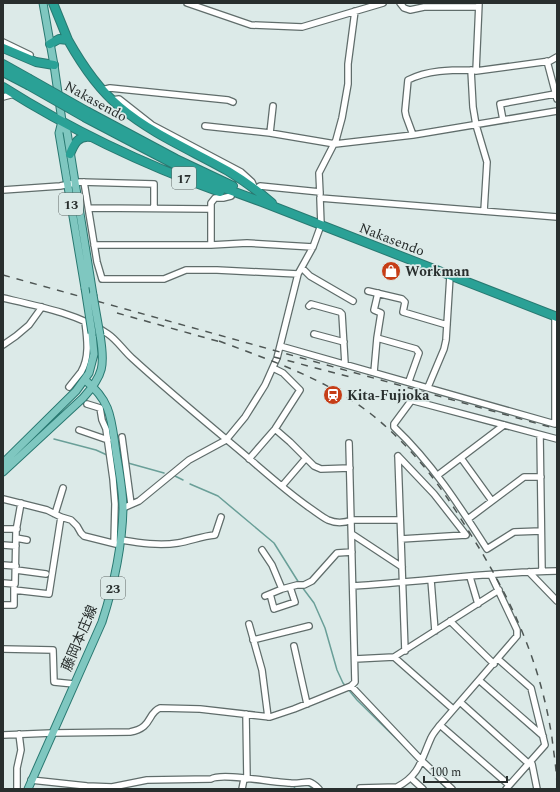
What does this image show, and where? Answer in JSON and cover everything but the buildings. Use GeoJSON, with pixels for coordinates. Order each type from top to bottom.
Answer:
{"type":"FeatureCollection","features":[{"type":"Feature","properties":{"kind":"highway"},"geometry":{"type":"LineString","coordinates":[[53,3],[68,40],[95,82],[120,108],[173,142],[228,171],[255,189],[278,209]]}},
{"type":"Feature","properties":{"kind":"highway"},"geometry":{"type":"LineString","coordinates":[[50,44],[59,40],[68,40]]}},
{"type":"Feature","properties":{"kind":"highway"},"geometry":{"type":"LineString","coordinates":[[3,48],[36,62],[54,65]]}},
{"type":"Feature","properties":{"kind":"highway","name":"Nakasendo"},"geometry":{"type":"LineString","coordinates":[[3,64],[28,82],[191,173],[221,187],[556,317]]}},
{"type":"Feature","properties":{"kind":"highway","name":"Nakasendo"},"geometry":{"type":"LineString","coordinates":[[3,72],[28,82]]}},
{"type":"Feature","properties":{"kind":"highway","name":"17"},"geometry":{"type":"LineString","coordinates":[[3,87],[11,94],[94,138],[174,175],[231,196],[278,209]]}},
{"type":"Feature","properties":{"kind":"highway"},"geometry":{"type":"LineString","coordinates":[[70,154],[74,144],[80,138],[94,138]]}},
{"type":"Feature","properties":{"kind":"main road","name":"13"},"geometry":{"type":"LineString","coordinates":[[3,463],[76,391],[89,373],[93,361],[94,347],[71,183],[70,154],[66,132],[62,121],[43,3]]}},
{"type":"Feature","properties":{"kind":"main road","name":"13"},"geometry":{"type":"LineString","coordinates":[[3,472],[93,387],[99,377],[103,362],[93,295],[71,183],[59,133],[62,121]]}},
{"type":"Feature","properties":{"kind":"main road","name":"藤岡本庄線"},"geometry":{"type":"LineString","coordinates":[[28,789],[102,622],[109,602],[116,573],[118,542],[123,508],[120,473],[113,427],[105,401],[85,380]]}},
{"type":"Feature","properties":{"kind":"street"},"geometry":{"type":"LineString","coordinates":[[187,3],[251,25],[305,27],[355,10],[383,3]]}},
{"type":"Feature","properties":{"kind":"street"},"geometry":{"type":"LineString","coordinates":[[400,3],[404,8],[410,10],[424,7],[478,5],[473,107],[476,125],[487,162],[484,211]]}},
{"type":"Feature","properties":{"kind":"street"},"geometry":{"type":"LineString","coordinates":[[123,508],[139,501],[189,460],[226,440],[245,417],[265,385],[273,368],[298,274],[313,247],[322,226],[319,173],[335,144],[342,118],[348,84],[348,64],[355,10]]}},
{"type":"Feature","properties":{"kind":"street"},"geometry":{"type":"LineString","coordinates":[[3,42],[30,56]]}},
{"type":"Feature","properties":{"kind":"street"},"geometry":{"type":"LineString","coordinates":[[413,134],[405,111],[408,80],[442,70],[474,70],[550,61],[557,57]]}},
{"type":"Feature","properties":{"kind":"street"},"geometry":{"type":"LineString","coordinates":[[503,120],[500,104],[556,96],[546,61]]}},
{"type":"Feature","properties":{"kind":"street"},"geometry":{"type":"LineString","coordinates":[[102,90],[110,88],[228,100],[233,102]]}},
{"type":"Feature","properties":{"kind":"street"},"geometry":{"type":"LineString","coordinates":[[3,92],[11,94]]}},
{"type":"Feature","properties":{"kind":"street"},"geometry":{"type":"LineString","coordinates":[[3,97],[11,94]]}},
{"type":"Feature","properties":{"kind":"street"},"geometry":{"type":"LineString","coordinates":[[270,132],[273,106]]}},
{"type":"Feature","properties":{"kind":"street"},"geometry":{"type":"LineString","coordinates":[[205,126],[270,132],[335,144],[476,125],[557,111]]}},
{"type":"Feature","properties":{"kind":"street"},"geometry":{"type":"LineString","coordinates":[[84,182],[97,262],[102,279],[164,279],[186,270],[298,274]]}},
{"type":"Feature","properties":{"kind":"street"},"geometry":{"type":"LineString","coordinates":[[3,190],[60,186],[84,182],[154,184],[154,208]]}},
{"type":"Feature","properties":{"kind":"street"},"geometry":{"type":"LineString","coordinates":[[255,189],[260,186],[320,195],[557,217]]}},
{"type":"Feature","properties":{"kind":"street"},"geometry":{"type":"LineString","coordinates":[[211,245],[211,203],[213,200],[231,196]]}},
{"type":"Feature","properties":{"kind":"street"},"geometry":{"type":"LineString","coordinates":[[89,208],[210,209]]}},
{"type":"Feature","properties":{"kind":"street"},"geometry":{"type":"LineString","coordinates":[[94,245],[211,245],[247,243],[313,247]]}},
{"type":"Feature","properties":{"kind":"street"},"geometry":{"type":"LineString","coordinates":[[302,268],[310,276],[354,301]]}},
{"type":"Feature","properties":{"kind":"street"},"geometry":{"type":"LineString","coordinates":[[428,387],[444,349],[450,276]]}},
{"type":"Feature","properties":{"kind":"street"},"geometry":{"type":"LineString","coordinates":[[368,291],[402,300],[405,302],[403,312],[447,325]]}},
{"type":"Feature","properties":{"kind":"street"},"geometry":{"type":"LineString","coordinates":[[374,372],[381,313],[374,310],[378,293]]}},
{"type":"Feature","properties":{"kind":"street"},"geometry":{"type":"LineString","coordinates":[[3,298],[42,307],[85,322],[112,337],[126,353],[226,440],[294,497],[328,520],[341,522],[352,520],[400,520]]}},
{"type":"Feature","properties":{"kind":"street"},"geometry":{"type":"LineString","coordinates":[[309,306],[311,304],[340,312],[342,314],[345,364]]}},
{"type":"Feature","properties":{"kind":"street"},"geometry":{"type":"LineString","coordinates":[[3,345],[29,325],[42,307]]}},
{"type":"Feature","properties":{"kind":"street"},"geometry":{"type":"LineString","coordinates":[[280,346],[555,424],[556,317]]}},
{"type":"Feature","properties":{"kind":"street"},"geometry":{"type":"LineString","coordinates":[[69,387],[82,370],[86,356],[87,340],[85,322]]}},
{"type":"Feature","properties":{"kind":"street"},"geometry":{"type":"LineString","coordinates":[[314,334],[344,342]]}},
{"type":"Feature","properties":{"kind":"street"},"geometry":{"type":"LineString","coordinates":[[377,338],[416,349],[418,353],[409,382]]}},
{"type":"Feature","properties":{"kind":"street"},"geometry":{"type":"LineString","coordinates":[[249,459],[275,429],[300,390],[283,373],[273,368]]}},
{"type":"Feature","properties":{"kind":"street"},"geometry":{"type":"LineString","coordinates":[[541,531],[514,532],[487,549],[438,475],[394,427],[394,424],[411,401],[414,401],[557,439]]}},
{"type":"Feature","properties":{"kind":"street"},"geometry":{"type":"LineString","coordinates":[[87,404],[100,408],[102,420],[106,429],[113,479],[118,542]]}},
{"type":"Feature","properties":{"kind":"street"},"geometry":{"type":"LineString","coordinates":[[438,475],[504,425]]}},
{"type":"Feature","properties":{"kind":"street"},"geometry":{"type":"LineString","coordinates":[[275,429],[314,466],[321,469],[350,468]]}},
{"type":"Feature","properties":{"kind":"street"},"geometry":{"type":"LineString","coordinates":[[79,430],[108,440]]}},
{"type":"Feature","properties":{"kind":"street"},"geometry":{"type":"LineString","coordinates":[[540,435],[542,571]]}},
{"type":"Feature","properties":{"kind":"street"},"geometry":{"type":"LineString","coordinates":[[122,437],[131,504]]}},
{"type":"Feature","properties":{"kind":"street"},"geometry":{"type":"LineString","coordinates":[[3,735],[138,731],[148,723],[155,710],[160,708],[200,709],[268,717],[294,710],[351,686],[355,682],[355,659],[349,443]]}},
{"type":"Feature","properties":{"kind":"street"},"geometry":{"type":"LineString","coordinates":[[401,539],[466,534],[434,494],[398,456],[405,651]]}},
{"type":"Feature","properties":{"kind":"street"},"geometry":{"type":"LineString","coordinates":[[282,486],[306,458]]}},
{"type":"Feature","properties":{"kind":"street"},"geometry":{"type":"LineString","coordinates":[[461,458],[492,501]]}},
{"type":"Feature","properties":{"kind":"street"},"geometry":{"type":"LineString","coordinates":[[468,519],[524,477],[541,477]]}},
{"type":"Feature","properties":{"kind":"street"},"geometry":{"type":"LineString","coordinates":[[55,514],[62,488]]}},
{"type":"Feature","properties":{"kind":"street"},"geometry":{"type":"LineString","coordinates":[[3,499],[47,510],[61,517],[72,520],[80,533],[84,536],[118,542],[158,544],[177,543],[205,536],[216,535],[221,516]]}},
{"type":"Feature","properties":{"kind":"street"},"geometry":{"type":"LineString","coordinates":[[3,605],[14,605],[16,538],[20,504]]}},
{"type":"Feature","properties":{"kind":"street"},"geometry":{"type":"LineString","coordinates":[[3,583],[14,587],[49,594],[61,517]]}},
{"type":"Feature","properties":{"kind":"street"},"geometry":{"type":"LineString","coordinates":[[3,529],[17,529]]}},
{"type":"Feature","properties":{"kind":"street"},"geometry":{"type":"LineString","coordinates":[[352,534],[402,567]]}},
{"type":"Feature","properties":{"kind":"street"},"geometry":{"type":"LineString","coordinates":[[16,538],[27,540]]}},
{"type":"Feature","properties":{"kind":"street"},"geometry":{"type":"LineString","coordinates":[[3,545],[16,546]]}},
{"type":"Feature","properties":{"kind":"street"},"geometry":{"type":"LineString","coordinates":[[262,550],[272,565],[282,589]]}},
{"type":"Feature","properties":{"kind":"street"},"geometry":{"type":"LineString","coordinates":[[290,587],[295,602],[274,609],[267,595],[282,589],[290,587],[304,585],[312,581],[337,553],[352,552]]}},
{"type":"Feature","properties":{"kind":"street"},"geometry":{"type":"LineString","coordinates":[[3,565],[46,574]]}},
{"type":"Feature","properties":{"kind":"street"},"geometry":{"type":"LineString","coordinates":[[353,586],[557,571]]}},
{"type":"Feature","properties":{"kind":"street"},"geometry":{"type":"LineString","coordinates":[[528,572],[557,601]]}},
{"type":"Feature","properties":{"kind":"street"},"geometry":{"type":"LineString","coordinates":[[360,788],[397,788],[411,778],[422,761],[431,736],[480,681],[518,634],[491,575]]}},
{"type":"Feature","properties":{"kind":"street"},"geometry":{"type":"LineString","coordinates":[[470,577],[478,604]]}},
{"type":"Feature","properties":{"kind":"street"},"geometry":{"type":"LineString","coordinates":[[431,580],[435,631]]}},
{"type":"Feature","properties":{"kind":"street"},"geometry":{"type":"LineString","coordinates":[[355,659],[394,657],[499,590]]}},
{"type":"Feature","properties":{"kind":"street"},"geometry":{"type":"LineString","coordinates":[[450,621],[494,664]]}},
{"type":"Feature","properties":{"kind":"street"},"geometry":{"type":"LineString","coordinates":[[249,624],[252,640],[262,670],[268,717]]}},
{"type":"Feature","properties":{"kind":"street"},"geometry":{"type":"LineString","coordinates":[[252,640],[309,626]]}},
{"type":"Feature","properties":{"kind":"street"},"geometry":{"type":"LineString","coordinates":[[294,646],[307,704]]}},
{"type":"Feature","properties":{"kind":"street"},"geometry":{"type":"LineString","coordinates":[[3,649],[53,650],[54,682],[74,684]]}},
{"type":"Feature","properties":{"kind":"street"},"geometry":{"type":"LineString","coordinates":[[394,657],[453,710]]}},
{"type":"Feature","properties":{"kind":"street"},"geometry":{"type":"LineString","coordinates":[[440,725],[507,787],[537,755],[545,745],[531,688],[498,659]]}},
{"type":"Feature","properties":{"kind":"street"},"geometry":{"type":"LineString","coordinates":[[480,681],[543,736]]}},
{"type":"Feature","properties":{"kind":"street"},"geometry":{"type":"LineString","coordinates":[[351,686],[422,761],[452,789]]}},
{"type":"Feature","properties":{"kind":"street"},"geometry":{"type":"LineString","coordinates":[[460,702],[528,763],[532,764],[537,789]]}},
{"type":"Feature","properties":{"kind":"street"},"geometry":{"type":"LineString","coordinates":[[242,789],[245,779],[246,714]]}},
{"type":"Feature","properties":{"kind":"street"},"geometry":{"type":"LineString","coordinates":[[17,789],[17,768],[21,750],[19,734]]}},
{"type":"Feature","properties":{"kind":"street"},"geometry":{"type":"LineString","coordinates":[[31,780],[112,787],[147,780],[211,779],[215,776],[292,784],[309,782],[314,784],[319,789]]}},
{"type":"Feature","properties":{"kind":"street"},"geometry":{"type":"LineString","coordinates":[[411,778],[423,789]]}},
{"type":"Feature","properties":{"kind":"waterway"},"geometry":{"type":"LineString","coordinates":[[54,439],[96,450],[107,455]]}},
{"type":"Feature","properties":{"kind":"waterway"},"geometry":{"type":"LineString","coordinates":[[128,463],[164,473]]}},
{"type":"Feature","properties":{"kind":"waterway"},"geometry":{"type":"LineString","coordinates":[[175,476],[183,480]]}},
{"type":"Feature","properties":{"kind":"waterway"},"geometry":{"type":"LineString","coordinates":[[190,484],[218,496],[274,543],[299,583]]}},
{"type":"Feature","properties":{"kind":"waterway"},"geometry":{"type":"LineString","coordinates":[[302,587],[314,603],[325,628],[337,670],[343,683],[357,700],[419,761]]}},
{"type":"Feature","properties":{"kind":"waterway"},"geometry":{"type":"LineString","coordinates":[[427,770],[447,789]]}},
{"type":"Feature","properties":{"kind":"waterway"},"geometry":{"type":"LineString","coordinates":[[294,789],[295,786],[308,785],[313,789]]}},
{"type":"Feature","properties":{"kind":"railway"},"geometry":{"type":"LineString","coordinates":[[3,275],[557,429]]}},
{"type":"Feature","properties":{"kind":"railway"},"geometry":{"type":"LineString","coordinates":[[117,313],[224,343]]}},
{"type":"Feature","properties":{"kind":"railway"},"geometry":{"type":"LineString","coordinates":[[219,341],[298,372],[354,402],[371,414],[399,439],[424,466],[446,495],[496,577],[521,628],[531,654],[547,709],[552,738],[557,789]]}},
{"type":"Feature","properties":{"kind":"railway"},"geometry":{"type":"LineString","coordinates":[[274,357],[350,377]]}},
{"type":"Feature","properties":{"kind":"place","name":"Workman"},"geometry":{"type":"Point","coordinates":[391,271]}},
{"type":"Feature","properties":{"kind":"place","name":"Kita-Fujioka"},"geometry":{"type":"Point","coordinates":[333,395]}}]}
